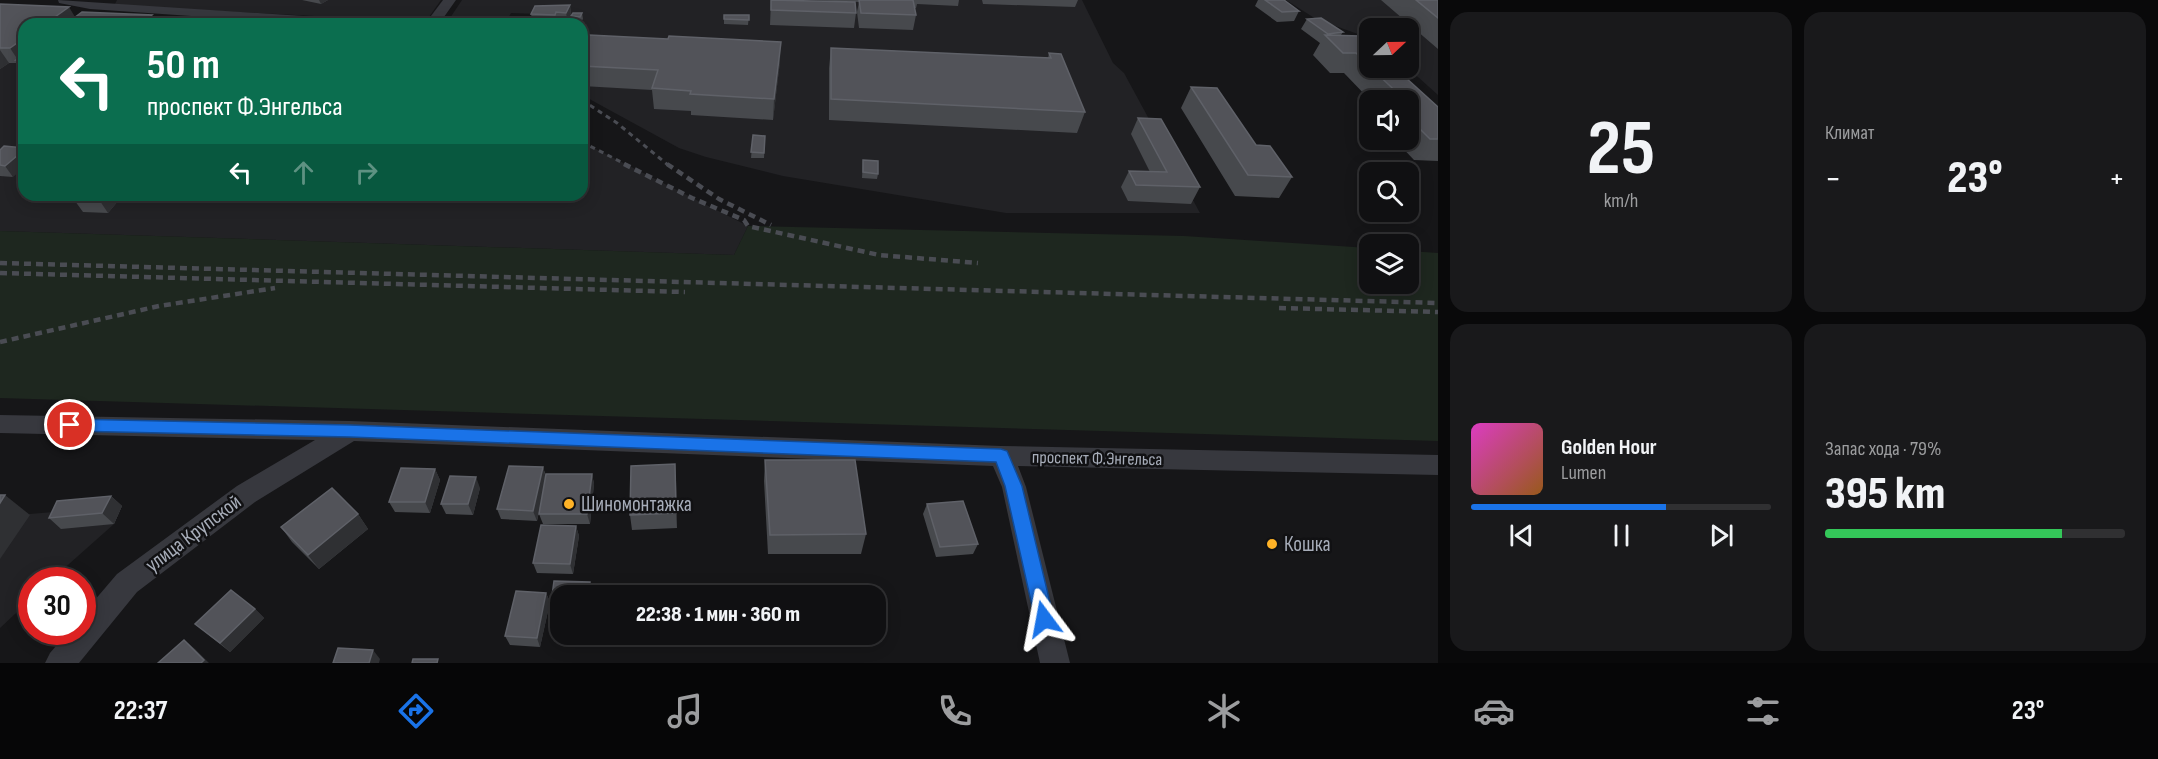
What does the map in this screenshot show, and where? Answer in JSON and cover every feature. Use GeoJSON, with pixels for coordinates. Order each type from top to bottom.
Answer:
{"type":"FeatureCollection","features":[{"type":"Feature","properties":{"kind":"street"},"geometry":{"type":"LineString","coordinates":[[64,0],[90,5],[277,18]]}},
{"type":"Feature","properties":{"kind":"street"},"geometry":{"type":"LineString","coordinates":[[436,18],[450,0]]}},
{"type":"Feature","properties":{"kind":"street","name":"проспект Ф.Энгельса"},"geometry":{"type":"LineString","coordinates":[[0,424],[350,431],[1001,456],[1438,465]]}},
{"type":"Feature","properties":{"kind":"street","name":"улица Крупской"},"geometry":{"type":"LineString","coordinates":[[60,663],[127,583],[246,494],[350,431]]}},
{"type":"Feature","properties":{"kind":"street"},"geometry":{"type":"LineString","coordinates":[[1001,456],[1014,486],[1055,663]]}},
{"type":"Feature","properties":{"kind":"shaded area"},"geometry":{"type":"Polygon","coordinates":[[[117,0],[441,0],[429,17],[423,18],[350,18],[115,4],[117,0]]]}},
{"type":"Feature","properties":{"kind":"shaded area"},"geometry":{"type":"Polygon","coordinates":[[[462,0],[1082,0],[1113,63],[1124,73],[1200,213],[1006,213],[783,176],[706,157],[679,148],[588,98],[588,18],[546,18],[538,14],[511,13],[508,18],[450,18],[462,0]]]}},
{"type":"Feature","properties":{"kind":"shaded area"},"geometry":{"type":"Polygon","coordinates":[[[1286,0],[1438,0],[1438,95],[1419,78],[1419,18],[1359,18],[1359,34],[1316,19],[1286,0]]]}},
{"type":"Feature","properties":{"kind":"shaded area"},"geometry":{"type":"Polygon","coordinates":[[[0,15],[18,22],[18,201],[588,201],[588,145],[748,226],[734,255],[0,231],[0,15]]]}},
{"type":"Feature","properties":{"kind":"shaded area"},"geometry":{"type":"Polygon","coordinates":[[[748,226],[1184,236],[1359,247],[1359,294],[1419,294],[1419,252],[1438,253],[1438,441],[0,398],[0,231],[734,255],[748,226]]]}},
{"type":"Feature","properties":{"kind":"shaded area"},"geometry":{"type":"Polygon","coordinates":[[[122,506],[114,524],[66,567],[18,567],[18,611],[0,628],[0,514],[30,514],[122,506]]]}},
{"type":"Feature","properties":{"kind":"building"},"geometry":{"type":"Polygon","coordinates":[[[771,0],[855,2],[856,13],[771,10],[771,0]]]}},
{"type":"Feature","properties":{"kind":"building"},"geometry":{"type":"Polygon","coordinates":[[[859,0],[913,0],[916,15],[861,13],[859,0]]]}},
{"type":"Feature","properties":{"kind":"building"},"geometry":{"type":"Polygon","coordinates":[[[1265,0],[1284,0],[1299,11],[1282,12],[1265,0]]]}},
{"type":"Feature","properties":{"kind":"building"},"geometry":{"type":"Polygon","coordinates":[[[1416,0],[1438,0],[1438,18],[1416,0]]]}},
{"type":"Feature","properties":{"kind":"building"},"geometry":{"type":"Polygon","coordinates":[[[0,4],[69,7],[53,18],[18,18],[18,42],[10,48],[0,48],[0,4]]]}},
{"type":"Feature","properties":{"kind":"building"},"geometry":{"type":"Polygon","coordinates":[[[570,5],[566,13],[531,14],[535,6],[570,5]]]}},
{"type":"Feature","properties":{"kind":"building"},"geometry":{"type":"Polygon","coordinates":[[[82,12],[152,15],[148,18],[74,18],[82,12]]]}},
{"type":"Feature","properties":{"kind":"building"},"geometry":{"type":"Polygon","coordinates":[[[573,13],[582,13],[580,17],[571,16],[573,13]]]}},
{"type":"Feature","properties":{"kind":"building"},"geometry":{"type":"Polygon","coordinates":[[[724,15],[749,15],[749,20],[724,19],[724,15]]]}},
{"type":"Feature","properties":{"kind":"building"},"geometry":{"type":"Polygon","coordinates":[[[1321,18],[1343,32],[1328,34],[1307,19],[1321,18]]]}},
{"type":"Feature","properties":{"kind":"building"},"geometry":{"type":"Polygon","coordinates":[[[589,35],[668,39],[669,36],[781,42],[774,99],[690,94],[691,91],[652,88],[658,70],[588,66],[589,35]]]}},
{"type":"Feature","properties":{"kind":"building"},"geometry":{"type":"Polygon","coordinates":[[[1325,35],[1359,36],[1359,56],[1356,53],[1343,53],[1325,35]]]}},
{"type":"Feature","properties":{"kind":"building"},"geometry":{"type":"Polygon","coordinates":[[[831,48],[1051,58],[1049,53],[1061,54],[1085,112],[831,99],[831,48]]]}},
{"type":"Feature","properties":{"kind":"building"},"geometry":{"type":"Polygon","coordinates":[[[1382,78],[1406,78],[1438,107],[1438,139],[1430,139],[1419,128],[1419,90],[1394,90],[1382,78]]]}},
{"type":"Feature","properties":{"kind":"building"},"geometry":{"type":"Polygon","coordinates":[[[1191,87],[1217,88],[1256,145],[1270,146],[1292,177],[1248,175],[1191,87]]]}},
{"type":"Feature","properties":{"kind":"building"},"geometry":{"type":"Polygon","coordinates":[[[1138,118],[1161,119],[1200,187],[1136,185],[1129,171],[1167,172],[1138,118]]]}},
{"type":"Feature","properties":{"kind":"building"},"geometry":{"type":"Polygon","coordinates":[[[753,135],[765,136],[764,153],[751,152],[753,135]]]}},
{"type":"Feature","properties":{"kind":"building"},"geometry":{"type":"Polygon","coordinates":[[[4,146],[18,147],[18,155],[5,166],[0,165],[0,150],[4,146]]]}},
{"type":"Feature","properties":{"kind":"building"},"geometry":{"type":"Polygon","coordinates":[[[863,160],[878,161],[878,174],[863,172],[863,160]]]}},
{"type":"Feature","properties":{"kind":"building"},"geometry":{"type":"Polygon","coordinates":[[[765,460],[855,460],[866,534],[770,535],[765,460]]]}},
{"type":"Feature","properties":{"kind":"building"},"geometry":{"type":"Polygon","coordinates":[[[675,464],[676,513],[630,515],[631,466],[675,464]]]}},
{"type":"Feature","properties":{"kind":"building"},"geometry":{"type":"Polygon","coordinates":[[[509,466],[543,467],[533,511],[497,509],[509,466]]]}},
{"type":"Feature","properties":{"kind":"building"},"geometry":{"type":"Polygon","coordinates":[[[401,468],[435,469],[425,502],[389,502],[401,468]]]}},
{"type":"Feature","properties":{"kind":"building","name":"Шиномонтажка"},"geometry":{"type":"Polygon","coordinates":[[[546,474],[592,474],[587,514],[539,514],[546,474]]]}},
{"type":"Feature","properties":{"kind":"building"},"geometry":{"type":"Polygon","coordinates":[[[450,476],[476,477],[468,504],[441,504],[450,476]]]}},
{"type":"Feature","properties":{"kind":"building"},"geometry":{"type":"Polygon","coordinates":[[[332,488],[358,514],[308,555],[281,527],[332,488]]]}},
{"type":"Feature","properties":{"kind":"building"},"geometry":{"type":"Polygon","coordinates":[[[111,496],[102,513],[49,518],[57,501],[111,496]]]}},
{"type":"Feature","properties":{"kind":"building"},"geometry":{"type":"Polygon","coordinates":[[[963,501],[978,544],[940,547],[927,504],[963,501]]]}},
{"type":"Feature","properties":{"kind":"building"},"geometry":{"type":"Polygon","coordinates":[[[541,525],[576,526],[570,564],[533,563],[541,525]]]}},
{"type":"Feature","properties":{"kind":"building"},"geometry":{"type":"Polygon","coordinates":[[[554,581],[590,582],[590,585],[553,585],[554,581]]]}},
{"type":"Feature","properties":{"kind":"building"},"geometry":{"type":"Polygon","coordinates":[[[231,590],[255,609],[220,643],[195,624],[231,590]]]}},
{"type":"Feature","properties":{"kind":"building"},"geometry":{"type":"Polygon","coordinates":[[[516,591],[546,593],[537,638],[505,636],[516,591]]]}},
{"type":"Feature","properties":{"kind":"building"},"geometry":{"type":"Polygon","coordinates":[[[184,640],[204,660],[201,663],[158,663],[184,640]]]}},
{"type":"Feature","properties":{"kind":"building"},"geometry":{"type":"Polygon","coordinates":[[[338,648],[373,650],[369,663],[333,663],[338,648]]]}},
{"type":"Feature","properties":{"kind":"building"},"geometry":{"type":"Polygon","coordinates":[[[413,659],[438,659],[437,663],[412,663],[413,659]]]}},
{"type":"Feature","properties":{"kind":"railway"},"geometry":{"type":"LineString","coordinates":[[588,104],[617,123],[668,165]]}},
{"type":"Feature","properties":{"kind":"railway"},"geometry":{"type":"LineString","coordinates":[[588,145],[627,165]]}},
{"type":"Feature","properties":{"kind":"railway"},"geometry":{"type":"LineString","coordinates":[[624,164],[692,198],[744,220],[748,226],[879,255],[978,263]]}},
{"type":"Feature","properties":{"kind":"railway"},"geometry":{"type":"LineString","coordinates":[[667,164],[719,199],[771,225]]}},
{"type":"Feature","properties":{"kind":"railway"},"geometry":{"type":"LineString","coordinates":[[0,263],[1438,303]]}},
{"type":"Feature","properties":{"kind":"railway"},"geometry":{"type":"LineString","coordinates":[[0,273],[685,292]]}},
{"type":"Feature","properties":{"kind":"railway"},"geometry":{"type":"LineString","coordinates":[[0,342],[159,306],[275,288]]}},
{"type":"Feature","properties":{"kind":"railway"},"geometry":{"type":"LineString","coordinates":[[1279,308],[1438,312]]}},
{"type":"Feature","properties":{"kind":"place","name":"Шиномонтажка"},"geometry":{"type":"Point","coordinates":[569,504]}},
{"type":"Feature","properties":{"kind":"place","name":"Кошка"},"geometry":{"type":"Point","coordinates":[1272,544]}},
{"type":"Feature","properties":{"kind":"route"},"geometry":{"type":"LineString","coordinates":[[70,425],[350,431],[1001,456],[1014,486],[1044,619]]}}]}
